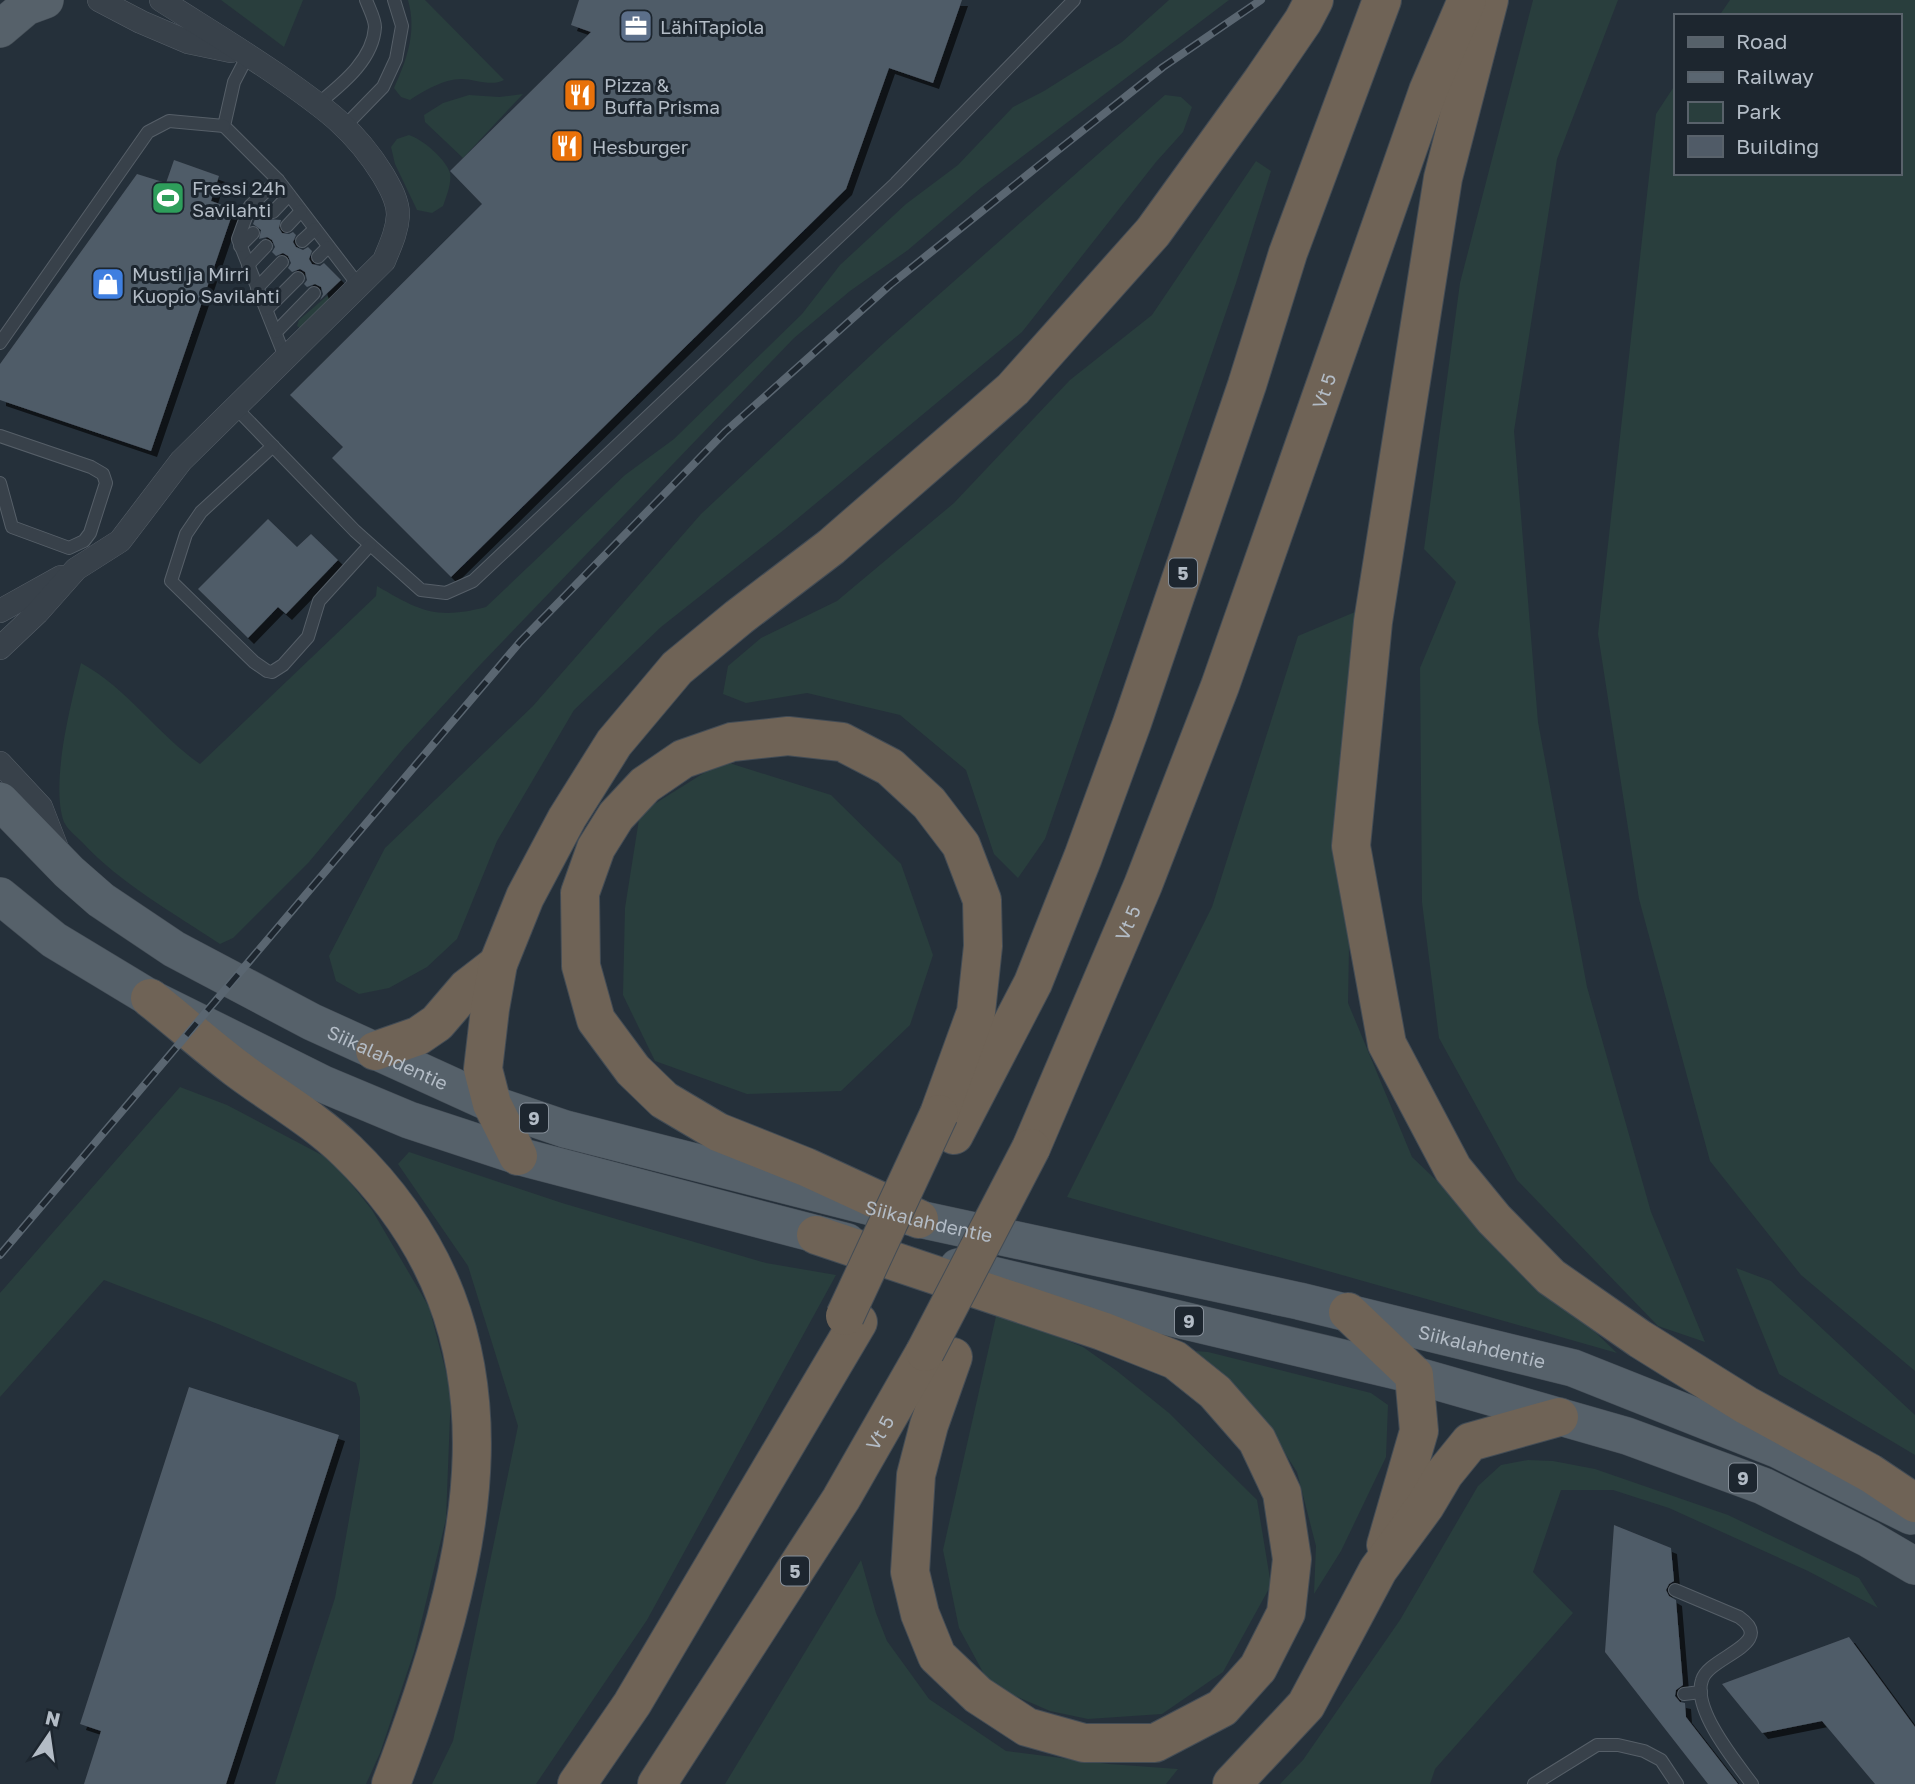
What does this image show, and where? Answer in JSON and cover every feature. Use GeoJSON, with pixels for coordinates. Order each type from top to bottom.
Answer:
{"type":"FeatureCollection","features":[{"type":"Feature","properties":{"kind":"highway"},"geometry":{"type":"LineString","coordinates":[[518,1156],[492,1104],[484,1069],[498,964],[525,897],[567,818],[614,743],[677,668],[831,547],[1013,389],[1153,232],[1262,81],[1314,0]]}},
{"type":"Feature","properties":{"kind":"highway","name":"5"},"geometry":{"type":"LineString","coordinates":[[577,1784],[632,1704],[851,1319],[947,1124],[1032,983],[1132,723],[1243,398],[1287,253],[1382,0]]}},
{"type":"Feature","properties":{"kind":"highway","name":"Vt 5"},"geometry":{"type":"LineString","coordinates":[[657,1784],[841,1499],[939,1354],[1036,1150],[1220,686],[1428,91],[1467,0]]}},
{"type":"Feature","properties":{"kind":"highway"},"geometry":{"type":"LineString","coordinates":[[1489,0],[1443,178],[1370,648],[1351,846],[1387,1044],[1453,1169],[1494,1219],[1551,1278],[1640,1339],[1746,1405],[1870,1474],[1915,1503]]}},
{"type":"Feature","properties":{"kind":"highway"},"geometry":{"type":"LineString","coordinates":[[919,1219],[806,1167],[718,1132],[664,1100],[633,1070],[596,1020],[582,966],[580,892],[596,848],[616,816],[645,785],[683,759],[732,742],[788,736],[842,742],[890,767],[929,803],[961,845],[982,900],[983,946],[976,1012],[947,1124]]}},
{"type":"Feature","properties":{"kind":"highway"},"geometry":{"type":"LineString","coordinates":[[376,1051],[418,1036],[437,1023],[467,989],[498,964]]}},
{"type":"Feature","properties":{"kind":"highway"},"geometry":{"type":"LineString","coordinates":[[150,998],[237,1068],[312,1121],[347,1150],[387,1197],[418,1241],[445,1296],[461,1343],[471,1401],[473,1453],[468,1512],[444,1629],[419,1711],[391,1784]]}},
{"type":"Feature","properties":{"kind":"highway"},"geometry":{"type":"LineString","coordinates":[[816,1234],[1102,1331],[1175,1360],[1214,1392],[1257,1440],[1282,1493],[1292,1559],[1286,1613],[1258,1668],[1222,1708],[1155,1743],[1084,1743],[1027,1727],[978,1695],[937,1656],[920,1614],[910,1572],[916,1475],[929,1425],[939,1354]]}},
{"type":"Feature","properties":{"kind":"highway"},"geometry":{"type":"LineString","coordinates":[[1348,1312],[1414,1375],[1419,1432],[1378,1570]]}},
{"type":"Feature","properties":{"kind":"highway"},"geometry":{"type":"LineString","coordinates":[[1232,1784],[1306,1705],[1378,1570],[1470,1441],[1559,1417]]}},
{"type":"Feature","properties":{"kind":"main road"},"geometry":{"type":"LineString","coordinates":[[0,29],[26,7],[45,0]]}},
{"type":"Feature","properties":{"kind":"main road","name":"Siikalahdentie"},"geometry":{"type":"LineString","coordinates":[[0,801],[64,867],[101,900],[174,949],[312,1022],[492,1104],[565,1129],[919,1219],[1348,1312],[1573,1367],[1777,1449],[1915,1518]]}},
{"type":"Feature","properties":{"kind":"main road","name":"Siikalahdentie"},"geometry":{"type":"LineString","coordinates":[[0,895],[54,940],[150,998],[323,1084],[409,1120],[518,1156],[816,1234],[1414,1375],[1627,1436],[1763,1486],[1869,1539],[1915,1566]]}},
{"type":"Feature","properties":{"kind":"street"},"geometry":{"type":"LineString","coordinates":[[99,0],[188,42],[248,55]]}},
{"type":"Feature","properties":{"kind":"street"},"geometry":{"type":"LineString","coordinates":[[0,611],[120,541],[181,461],[384,261],[394,239],[398,214],[392,189],[371,156],[345,126],[319,103],[161,0]]}},
{"type":"Feature","properties":{"kind":"street"},"geometry":{"type":"LineString","coordinates":[[0,648],[37,613],[76,569]]}},
{"type":"Feature","properties":{"kind":"street"},"geometry":{"type":"LineString","coordinates":[[0,763],[41,807],[64,867]]}},
{"type":"Feature","properties":{"kind":"lane"},"geometry":{"type":"LineString","coordinates":[[319,103],[345,81],[370,47],[375,25],[366,0]]}},
{"type":"Feature","properties":{"kind":"lane"},"geometry":{"type":"LineString","coordinates":[[345,126],[383,87],[396,59],[402,26],[394,0]]}},
{"type":"Feature","properties":{"kind":"lane"},"geometry":{"type":"LineString","coordinates":[[234,407],[370,545],[421,590],[446,593],[472,581],[896,183],[1074,0]]}},
{"type":"Feature","properties":{"kind":"lane"},"geometry":{"type":"LineString","coordinates":[[224,126],[234,82],[248,55]]}},
{"type":"Feature","properties":{"kind":"lane"},"geometry":{"type":"LineString","coordinates":[[0,343],[148,132],[169,121],[224,126],[278,180],[328,247],[338,268],[359,286]]}},
{"type":"Feature","properties":{"kind":"lane"},"geometry":{"type":"LineString","coordinates":[[278,180],[250,206],[238,239],[285,357]]}},
{"type":"Feature","properties":{"kind":"lane"},"geometry":{"type":"LineString","coordinates":[[273,212],[289,195]]}},
{"type":"Feature","properties":{"kind":"lane"},"geometry":{"type":"LineString","coordinates":[[287,226],[301,211]]}},
{"type":"Feature","properties":{"kind":"lane"},"geometry":{"type":"LineString","coordinates":[[302,241],[315,229]]}},
{"type":"Feature","properties":{"kind":"lane"},"geometry":{"type":"LineString","coordinates":[[240,246],[253,233]]}},
{"type":"Feature","properties":{"kind":"lane"},"geometry":{"type":"LineString","coordinates":[[248,265],[266,246]]}},
{"type":"Feature","properties":{"kind":"lane"},"geometry":{"type":"LineString","coordinates":[[318,257],[328,247]]}},
{"type":"Feature","properties":{"kind":"lane"},"geometry":{"type":"LineString","coordinates":[[257,288],[282,262]]}},
{"type":"Feature","properties":{"kind":"lane"},"geometry":{"type":"LineString","coordinates":[[267,309],[298,278]]}},
{"type":"Feature","properties":{"kind":"lane"},"geometry":{"type":"LineString","coordinates":[[276,332],[314,293]]}},
{"type":"Feature","properties":{"kind":"lane"},"geometry":{"type":"LineString","coordinates":[[0,436],[91,467],[103,474],[106,483],[90,533],[84,541],[69,548],[12,527],[0,483]]}},
{"type":"Feature","properties":{"kind":"lane"},"geometry":{"type":"LineString","coordinates":[[273,446],[201,512],[186,534],[171,581],[254,662],[272,672],[284,665],[308,637],[319,601],[370,545]]}},
{"type":"Feature","properties":{"kind":"lane"},"geometry":{"type":"LineString","coordinates":[[90,533],[120,541]]}},
{"type":"Feature","properties":{"kind":"lane"},"geometry":{"type":"LineString","coordinates":[[1675,1590],[1739,1617],[1748,1623],[1751,1629],[1747,1643],[1707,1669],[1701,1680],[1702,1704],[1745,1780]]}},
{"type":"Feature","properties":{"kind":"lane"},"geometry":{"type":"LineString","coordinates":[[1684,1694],[1701,1692]]}},
{"type":"Feature","properties":{"kind":"lane"},"geometry":{"type":"LineString","coordinates":[[1534,1784],[1597,1745],[1618,1745],[1644,1751],[1661,1760],[1677,1784]]}},
{"type":"Feature","properties":{"kind":"green space"},"geometry":{"type":"Polygon","coordinates":[[[221,0],[303,0],[284,47],[221,0]]]}},
{"type":"Feature","properties":{"kind":"green space"},"geometry":{"type":"Polygon","coordinates":[[[408,0],[425,0],[504,80],[488,83],[454,80],[434,86],[410,100],[401,97],[394,88],[403,67],[411,34],[408,0]]]}},
{"type":"Feature","properties":{"kind":"green space"},"geometry":{"type":"Polygon","coordinates":[[[1169,0],[1229,0],[982,187],[908,250],[850,291],[794,338],[480,665],[403,749],[309,862],[233,938],[220,944],[166,909],[113,871],[67,827],[60,806],[59,787],[64,743],[81,663],[113,685],[200,764],[376,596],[377,586],[405,602],[429,611],[454,613],[486,607],[625,475],[674,439],[802,314],[840,265],[906,204],[958,165],[1013,107],[1044,91],[1122,42],[1169,0]]]}},
{"type":"Feature","properties":{"kind":"green space"},"geometry":{"type":"Polygon","coordinates":[[[1533,0],[1618,0],[1557,159],[1514,431],[1538,722],[1587,987],[1651,1212],[1705,1342],[1658,1326],[1517,1180],[1439,1038],[1422,902],[1420,668],[1456,582],[1424,549],[1460,283],[1533,0]]]}},
{"type":"Feature","properties":{"kind":"green space"},"geometry":{"type":"Polygon","coordinates":[[[1730,0],[1915,0],[1915,1371],[1801,1275],[1710,1161],[1639,899],[1598,634],[1656,114],[1674,87],[1674,175],[1901,175],[1901,14],[1720,14],[1730,0]]]}},
{"type":"Feature","properties":{"kind":"green space"},"geometry":{"type":"Polygon","coordinates":[[[523,94],[463,158],[425,122],[424,115],[443,103],[469,95],[499,97],[523,94]]]}},
{"type":"Feature","properties":{"kind":"green space"},"geometry":{"type":"Polygon","coordinates":[[[1165,95],[1181,97],[1192,107],[1183,132],[1156,162],[1022,332],[785,529],[661,627],[574,710],[497,841],[457,939],[427,967],[389,988],[359,994],[336,981],[329,956],[385,848],[533,706],[701,514],[884,343],[1165,95]]]}},
{"type":"Feature","properties":{"kind":"green space"},"geometry":{"type":"Polygon","coordinates":[[[409,135],[433,150],[450,173],[443,206],[432,213],[417,210],[395,164],[391,147],[397,139],[409,135]]]}},
{"type":"Feature","properties":{"kind":"green space"},"geometry":{"type":"Polygon","coordinates":[[[1256,161],[1271,171],[1236,283],[1045,839],[1018,878],[994,854],[966,770],[900,715],[807,693],[746,703],[723,694],[728,666],[761,638],[837,601],[954,503],[1070,380],[1152,315],[1256,161]]]}},
{"type":"Feature","properties":{"kind":"green space"},"geometry":{"type":"Polygon","coordinates":[[[327,296],[331,298],[324,306],[300,328],[297,326],[299,320],[327,296]]]}},
{"type":"Feature","properties":{"kind":"green space"},"geometry":{"type":"Polygon","coordinates":[[[1355,612],[1348,1003],[1412,1157],[1617,1353],[1067,1197],[1212,907],[1298,636],[1355,612]]]}},
{"type":"Feature","properties":{"kind":"green space"},"geometry":{"type":"Polygon","coordinates":[[[723,761],[831,795],[901,864],[933,955],[910,1025],[841,1091],[747,1094],[655,1061],[623,995],[625,908],[640,813],[723,761]]]}},
{"type":"Feature","properties":{"kind":"green space"},"geometry":{"type":"Polygon","coordinates":[[[180,1087],[227,1105],[333,1161],[372,1210],[429,1307],[451,1391],[446,1519],[414,1652],[380,1753],[366,1784],[275,1784],[335,1598],[360,1458],[360,1398],[356,1383],[218,1324],[104,1280],[0,1397],[0,1293],[180,1087]]]}},
{"type":"Feature","properties":{"kind":"green space"},"geometry":{"type":"Polygon","coordinates":[[[409,1152],[562,1203],[766,1263],[836,1275],[647,1620],[536,1784],[432,1784],[453,1741],[518,1426],[468,1266],[398,1164],[409,1152]]]}},
{"type":"Feature","properties":{"kind":"green space"},"geometry":{"type":"Polygon","coordinates":[[[1736,1268],[1771,1281],[1915,1415],[1915,1455],[1779,1374],[1736,1268]]]}},
{"type":"Feature","properties":{"kind":"green space"},"geometry":{"type":"Polygon","coordinates":[[[997,1312],[1083,1347],[1117,1371],[1169,1413],[1257,1500],[1271,1585],[1223,1672],[1162,1714],[1088,1719],[1050,1711],[990,1685],[959,1628],[943,1550],[997,1312]]]}},
{"type":"Feature","properties":{"kind":"green space"},"geometry":{"type":"Polygon","coordinates":[[[1182,1350],[1208,1352],[1371,1393],[1388,1405],[1386,1457],[1341,1551],[1314,1594],[1316,1546],[1297,1472],[1267,1425],[1182,1350]]]}},
{"type":"Feature","properties":{"kind":"green space"},"geometry":{"type":"Polygon","coordinates":[[[1528,1460],[1553,1461],[1595,1469],[1728,1515],[1859,1578],[1878,1608],[1808,1571],[1669,1508],[1613,1490],[1561,1490],[1533,1572],[1573,1613],[1435,1769],[1430,1784],[1280,1784],[1303,1760],[1400,1620],[1478,1486],[1501,1465],[1528,1460]]]}},
{"type":"Feature","properties":{"kind":"green space"},"geometry":{"type":"Polygon","coordinates":[[[861,1560],[887,1641],[929,1699],[1006,1751],[1109,1764],[1178,1769],[1166,1784],[725,1784],[861,1560]]]}},
{"type":"Feature","properties":{"kind":"building"},"geometry":{"type":"Polygon","coordinates":[[[579,0],[962,0],[933,83],[889,68],[846,189],[451,577],[332,458],[343,447],[290,395],[482,204],[450,171],[591,32],[571,25],[579,0]]]}},
{"type":"Feature","properties":{"kind":"building"},"geometry":{"type":"Polygon","coordinates":[[[174,160],[219,176],[211,201],[234,209],[151,451],[0,400],[0,364],[137,174],[166,183],[174,160]]]}},
{"type":"Feature","properties":{"kind":"building"},"geometry":{"type":"Polygon","coordinates":[[[266,208],[268,219],[281,220],[279,228],[282,233],[293,232],[296,235],[293,242],[296,247],[303,250],[308,247],[312,251],[309,259],[312,264],[320,266],[324,263],[341,280],[320,300],[323,294],[321,287],[315,284],[307,287],[304,284],[307,280],[305,272],[300,269],[292,272],[288,268],[291,263],[288,256],[283,253],[276,256],[272,252],[275,247],[272,240],[267,237],[259,239],[261,230],[253,224],[266,208]]]}},
{"type":"Feature","properties":{"kind":"building"},"geometry":{"type":"Polygon","coordinates":[[[268,519],[297,547],[311,534],[338,560],[286,614],[278,607],[248,638],[198,589],[268,519]]]}},
{"type":"Feature","properties":{"kind":"building"},"geometry":{"type":"Polygon","coordinates":[[[189,1387],[339,1435],[226,1784],[84,1784],[101,1731],[80,1724],[189,1387]]]}},
{"type":"Feature","properties":{"kind":"building"},"geometry":{"type":"Polygon","coordinates":[[[1614,1525],[1671,1548],[1674,1581],[1666,1590],[1669,1596],[1676,1600],[1683,1685],[1676,1690],[1675,1696],[1685,1703],[1686,1717],[1738,1784],[1708,1784],[1605,1652],[1614,1525]]]}},
{"type":"Feature","properties":{"kind":"building"},"geometry":{"type":"Polygon","coordinates":[[[1849,1637],[1915,1727],[1915,1784],[1875,1784],[1822,1721],[1762,1733],[1722,1684],[1849,1637]]]}},
{"type":"Feature","properties":{"kind":"railway"},"geometry":{"type":"LineString","coordinates":[[0,1255],[520,642],[725,432],[890,285],[1163,67],[1261,0]]}},
{"type":"Feature","properties":{"kind":"place","name":"LähiTapiola"},"geometry":{"type":"Point","coordinates":[636,26]}},
{"type":"Feature","properties":{"kind":"place","name":"Pizza & Buffa Prisma"},"geometry":{"type":"Point","coordinates":[580,95]}},
{"type":"Feature","properties":{"kind":"place","name":"Hesburger"},"geometry":{"type":"Point","coordinates":[567,146]}},
{"type":"Feature","properties":{"kind":"place","name":"Fressi 24h Savilahti"},"geometry":{"type":"Point","coordinates":[168,198]}},
{"type":"Feature","properties":{"kind":"place","name":"Musti ja Mirri Kuopio Savilahti"},"geometry":{"type":"Point","coordinates":[108,284]}}]}
